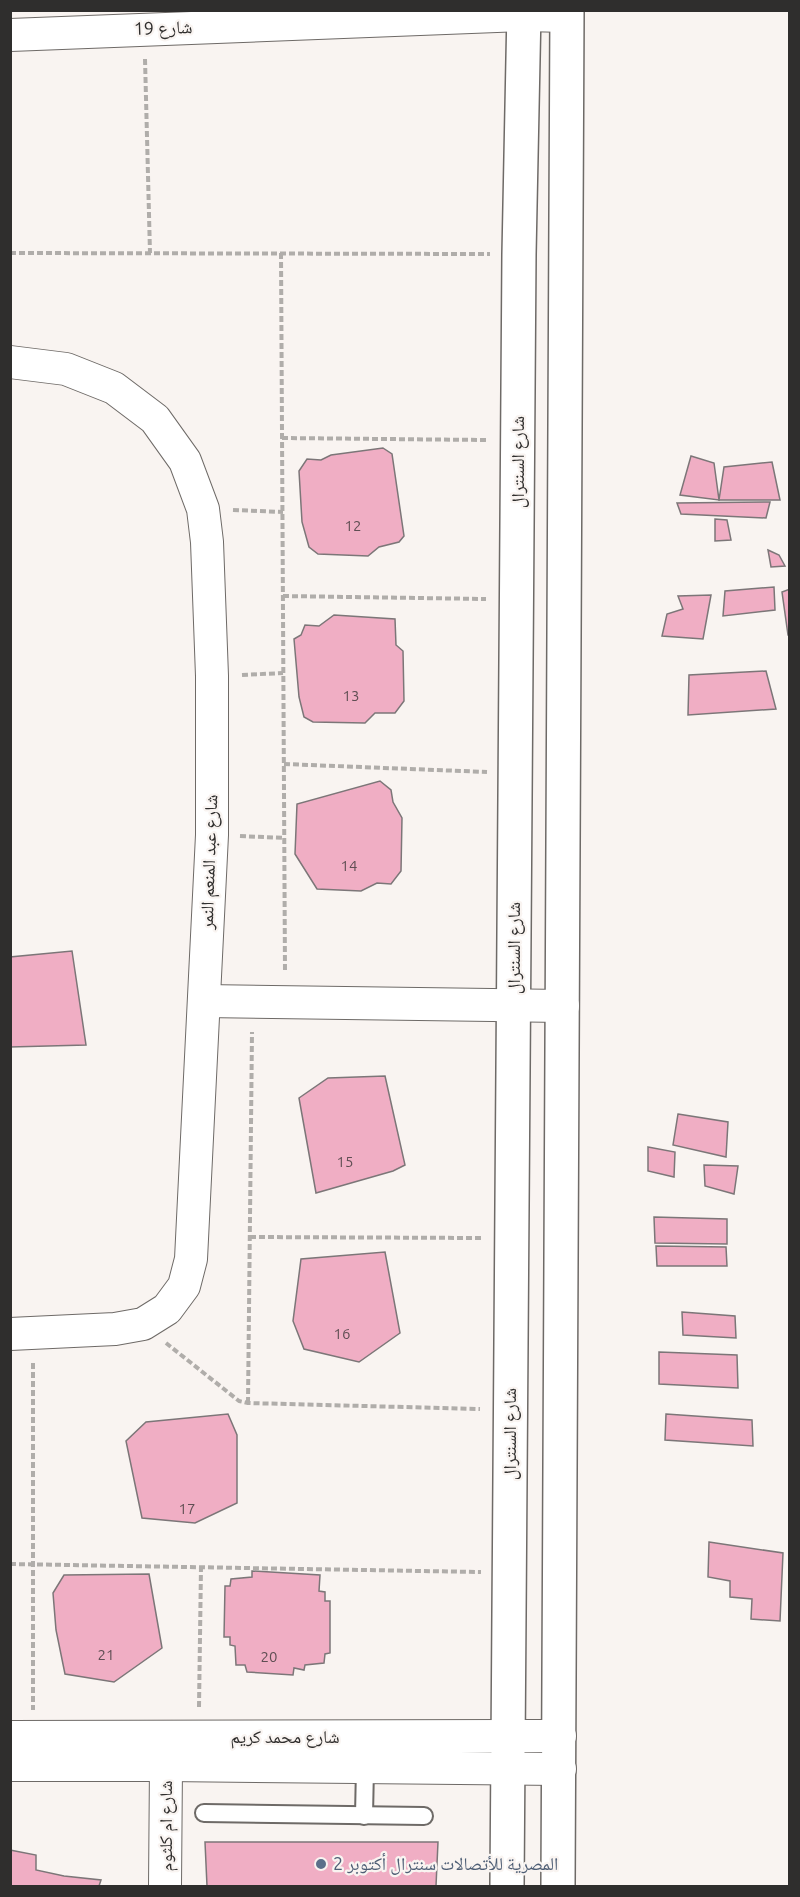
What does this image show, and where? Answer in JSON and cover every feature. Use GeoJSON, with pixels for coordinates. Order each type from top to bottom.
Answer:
{"type":"FeatureCollection","features":[{"type":"Feature","properties":{"kind":"street","name":"شارع السنترال"},"geometry":{"type":"LineString","coordinates":[[507,1887],[519,254],[524,13]]}},
{"type":"Feature","properties":{"kind":"street","name":"شارع 19"},"geometry":{"type":"LineString","coordinates":[[10,35],[567,13]]}},
{"type":"Feature","properties":{"kind":"street"},"geometry":{"type":"LineString","coordinates":[[558,1887],[567,13]]}},
{"type":"Feature","properties":{"kind":"street","name":"شارع عبد المنعم النمر"},"geometry":{"type":"LineString","coordinates":[[10,362],[66,369],[114,388],[155,419],[185,461],[203,509],[207,542],[212,676],[212,835],[191,1259],[184,1286],[167,1309],[143,1324],[115,1329],[22,1334]]}},
{"type":"Feature","properties":{"kind":"street"},"geometry":{"type":"LineString","coordinates":[[204,1001],[563,1006]]}},
{"type":"Feature","properties":{"kind":"street","name":"شارع محمد كريم"},"geometry":{"type":"LineString","coordinates":[[22,1737],[560,1736]]}},
{"type":"Feature","properties":{"kind":"street","name":"شارع محمد كريم"},"geometry":{"type":"LineString","coordinates":[[10,1765],[560,1769]]}},
{"type":"Feature","properties":{"kind":"street","name":"شارع ام كلثوم"},"geometry":{"type":"LineString","coordinates":[[165,1887],[166,1765]]}},
{"type":"Feature","properties":{"kind":"lane"},"geometry":{"type":"LineString","coordinates":[[364,1816],[365,1767]]}},
{"type":"Feature","properties":{"kind":"lane"},"geometry":{"type":"LineString","coordinates":[[204,1813],[424,1816]]}},
{"type":"Feature","properties":{"kind":"path"},"geometry":{"type":"LineString","coordinates":[[144,29],[150,253]]}},
{"type":"Feature","properties":{"kind":"path"},"geometry":{"type":"LineString","coordinates":[[10,253],[519,254]]}},
{"type":"Feature","properties":{"kind":"path"},"geometry":{"type":"LineString","coordinates":[[281,253],[286,1002]]}},
{"type":"Feature","properties":{"kind":"path"},"geometry":{"type":"LineString","coordinates":[[282,438],[518,440]]}},
{"type":"Feature","properties":{"kind":"path"},"geometry":{"type":"LineString","coordinates":[[203,509],[283,512]]}},
{"type":"Feature","properties":{"kind":"path"},"geometry":{"type":"LineString","coordinates":[[283,596],[516,599]]}},
{"type":"Feature","properties":{"kind":"path"},"geometry":{"type":"LineString","coordinates":[[212,676],[283,673]]}},
{"type":"Feature","properties":{"kind":"path"},"geometry":{"type":"LineString","coordinates":[[284,764],[515,773]]}},
{"type":"Feature","properties":{"kind":"path"},"geometry":{"type":"LineString","coordinates":[[212,835],[285,838]]}},
{"type":"Feature","properties":{"kind":"path"},"geometry":{"type":"LineString","coordinates":[[248,1403],[252,1001]]}},
{"type":"Feature","properties":{"kind":"path"},"geometry":{"type":"LineString","coordinates":[[250,1237],[511,1238]]}},
{"type":"Feature","properties":{"kind":"path"},"geometry":{"type":"LineString","coordinates":[[143,1324],[239,1401],[510,1410]]}},
{"type":"Feature","properties":{"kind":"path"},"geometry":{"type":"LineString","coordinates":[[22,1334],[33,1564],[22,1737]]}},
{"type":"Feature","properties":{"kind":"path"},"geometry":{"type":"LineString","coordinates":[[10,1564],[508,1573]]}},
{"type":"Feature","properties":{"kind":"path"},"geometry":{"type":"LineString","coordinates":[[198,1737],[201,1567]]}},
{"type":"Feature","properties":{"kind":"building"},"geometry":{"type":"Polygon","coordinates":[[[383,448],[392,454],[404,536],[399,542],[379,547],[368,556],[318,554],[309,547],[302,522],[299,471],[307,459],[321,460],[331,455],[383,448]]]}},
{"type":"Feature","properties":{"kind":"building"},"geometry":{"type":"Polygon","coordinates":[[[691,456],[714,463],[719,500],[680,495],[691,456]]]}},
{"type":"Feature","properties":{"kind":"building"},"geometry":{"type":"Polygon","coordinates":[[[772,462],[780,500],[719,500],[724,467],[772,462]]]}},
{"type":"Feature","properties":{"kind":"building"},"geometry":{"type":"Polygon","coordinates":[[[770,502],[766,518],[681,514],[677,503],[770,502]]]}},
{"type":"Feature","properties":{"kind":"building"},"geometry":{"type":"Polygon","coordinates":[[[715,519],[727,520],[731,540],[715,541],[715,519]]]}},
{"type":"Feature","properties":{"kind":"building"},"geometry":{"type":"Polygon","coordinates":[[[768,550],[779,555],[785,566],[771,567],[768,550]]]}},
{"type":"Feature","properties":{"kind":"building"},"geometry":{"type":"Polygon","coordinates":[[[774,587],[775,610],[723,616],[725,591],[774,587]]]}},
{"type":"Feature","properties":{"kind":"building"},"geometry":{"type":"Polygon","coordinates":[[[790,589],[790,635],[788,635],[782,592],[790,589]]]}},
{"type":"Feature","properties":{"kind":"building"},"geometry":{"type":"Polygon","coordinates":[[[711,595],[703,639],[662,636],[667,614],[683,609],[678,596],[711,595]]]}},
{"type":"Feature","properties":{"kind":"building"},"geometry":{"type":"Polygon","coordinates":[[[334,615],[395,619],[396,645],[403,651],[404,701],[395,713],[375,713],[365,723],[313,722],[304,717],[299,697],[294,639],[301,635],[305,625],[319,626],[334,615]]]}},
{"type":"Feature","properties":{"kind":"building"},"geometry":{"type":"Polygon","coordinates":[[[766,671],[776,709],[688,715],[689,675],[766,671]]]}},
{"type":"Feature","properties":{"kind":"building"},"geometry":{"type":"Polygon","coordinates":[[[380,781],[391,790],[393,802],[402,818],[401,871],[391,884],[377,883],[361,891],[317,889],[295,854],[297,804],[380,781]]]}},
{"type":"Feature","properties":{"kind":"building"},"geometry":{"type":"Polygon","coordinates":[[[72,951],[86,1045],[10,1047],[10,957],[72,951]]]}},
{"type":"Feature","properties":{"kind":"building"},"geometry":{"type":"Polygon","coordinates":[[[385,1076],[405,1165],[393,1171],[316,1193],[299,1098],[328,1078],[385,1076]]]}},
{"type":"Feature","properties":{"kind":"building"},"geometry":{"type":"Polygon","coordinates":[[[678,1114],[728,1122],[726,1157],[673,1145],[678,1114]]]}},
{"type":"Feature","properties":{"kind":"building"},"geometry":{"type":"Polygon","coordinates":[[[648,1147],[675,1152],[674,1177],[648,1171],[648,1147]]]}},
{"type":"Feature","properties":{"kind":"building"},"geometry":{"type":"Polygon","coordinates":[[[704,1165],[738,1166],[734,1194],[705,1186],[704,1165]]]}},
{"type":"Feature","properties":{"kind":"building"},"geometry":{"type":"Polygon","coordinates":[[[654,1217],[727,1219],[727,1244],[655,1243],[654,1217]]]}},
{"type":"Feature","properties":{"kind":"building"},"geometry":{"type":"Polygon","coordinates":[[[656,1246],[726,1247],[727,1266],[657,1266],[656,1246]]]}},
{"type":"Feature","properties":{"kind":"building"},"geometry":{"type":"Polygon","coordinates":[[[385,1252],[400,1333],[359,1362],[304,1349],[293,1321],[301,1259],[385,1252]]]}},
{"type":"Feature","properties":{"kind":"building"},"geometry":{"type":"Polygon","coordinates":[[[682,1312],[735,1316],[736,1338],[683,1335],[682,1312]]]}},
{"type":"Feature","properties":{"kind":"building"},"geometry":{"type":"Polygon","coordinates":[[[659,1352],[737,1355],[738,1388],[659,1384],[659,1352]]]}},
{"type":"Feature","properties":{"kind":"building"},"geometry":{"type":"Polygon","coordinates":[[[228,1414],[237,1435],[237,1503],[195,1523],[142,1518],[126,1441],[146,1422],[228,1414]]]}},
{"type":"Feature","properties":{"kind":"building"},"geometry":{"type":"Polygon","coordinates":[[[666,1414],[752,1420],[753,1446],[665,1440],[666,1414]]]}},
{"type":"Feature","properties":{"kind":"building"},"geometry":{"type":"Polygon","coordinates":[[[709,1542],[783,1553],[780,1621],[751,1619],[752,1599],[730,1597],[730,1581],[708,1577],[709,1542]]]}},
{"type":"Feature","properties":{"kind":"building"},"geometry":{"type":"Polygon","coordinates":[[[252,1571],[320,1575],[319,1591],[325,1592],[325,1601],[330,1601],[330,1653],[325,1654],[324,1663],[305,1665],[304,1670],[294,1668],[293,1675],[247,1672],[245,1665],[236,1665],[235,1646],[230,1645],[230,1637],[224,1637],[225,1586],[230,1586],[231,1579],[252,1577],[252,1571]]]}},
{"type":"Feature","properties":{"kind":"building"},"geometry":{"type":"Polygon","coordinates":[[[149,1574],[162,1648],[114,1682],[65,1674],[56,1630],[53,1593],[64,1575],[149,1574]]]}},
{"type":"Feature","properties":{"kind":"building","name":"المصرية للأتصالات سنترال أكتوبر 2"},"geometry":{"type":"Polygon","coordinates":[[[205,1842],[438,1842],[436,1886],[207,1886],[205,1842]]]}},
{"type":"Feature","properties":{"kind":"building"},"geometry":{"type":"Polygon","coordinates":[[[10,1850],[36,1855],[36,1870],[101,1880],[99,1886],[10,1886],[10,1850]]]}},
{"type":"Feature","properties":{"kind":"place","name":"المصرية للأتصالات سنترال أكتوبر 2"},"geometry":{"type":"Point","coordinates":[321,1864]}}]}
